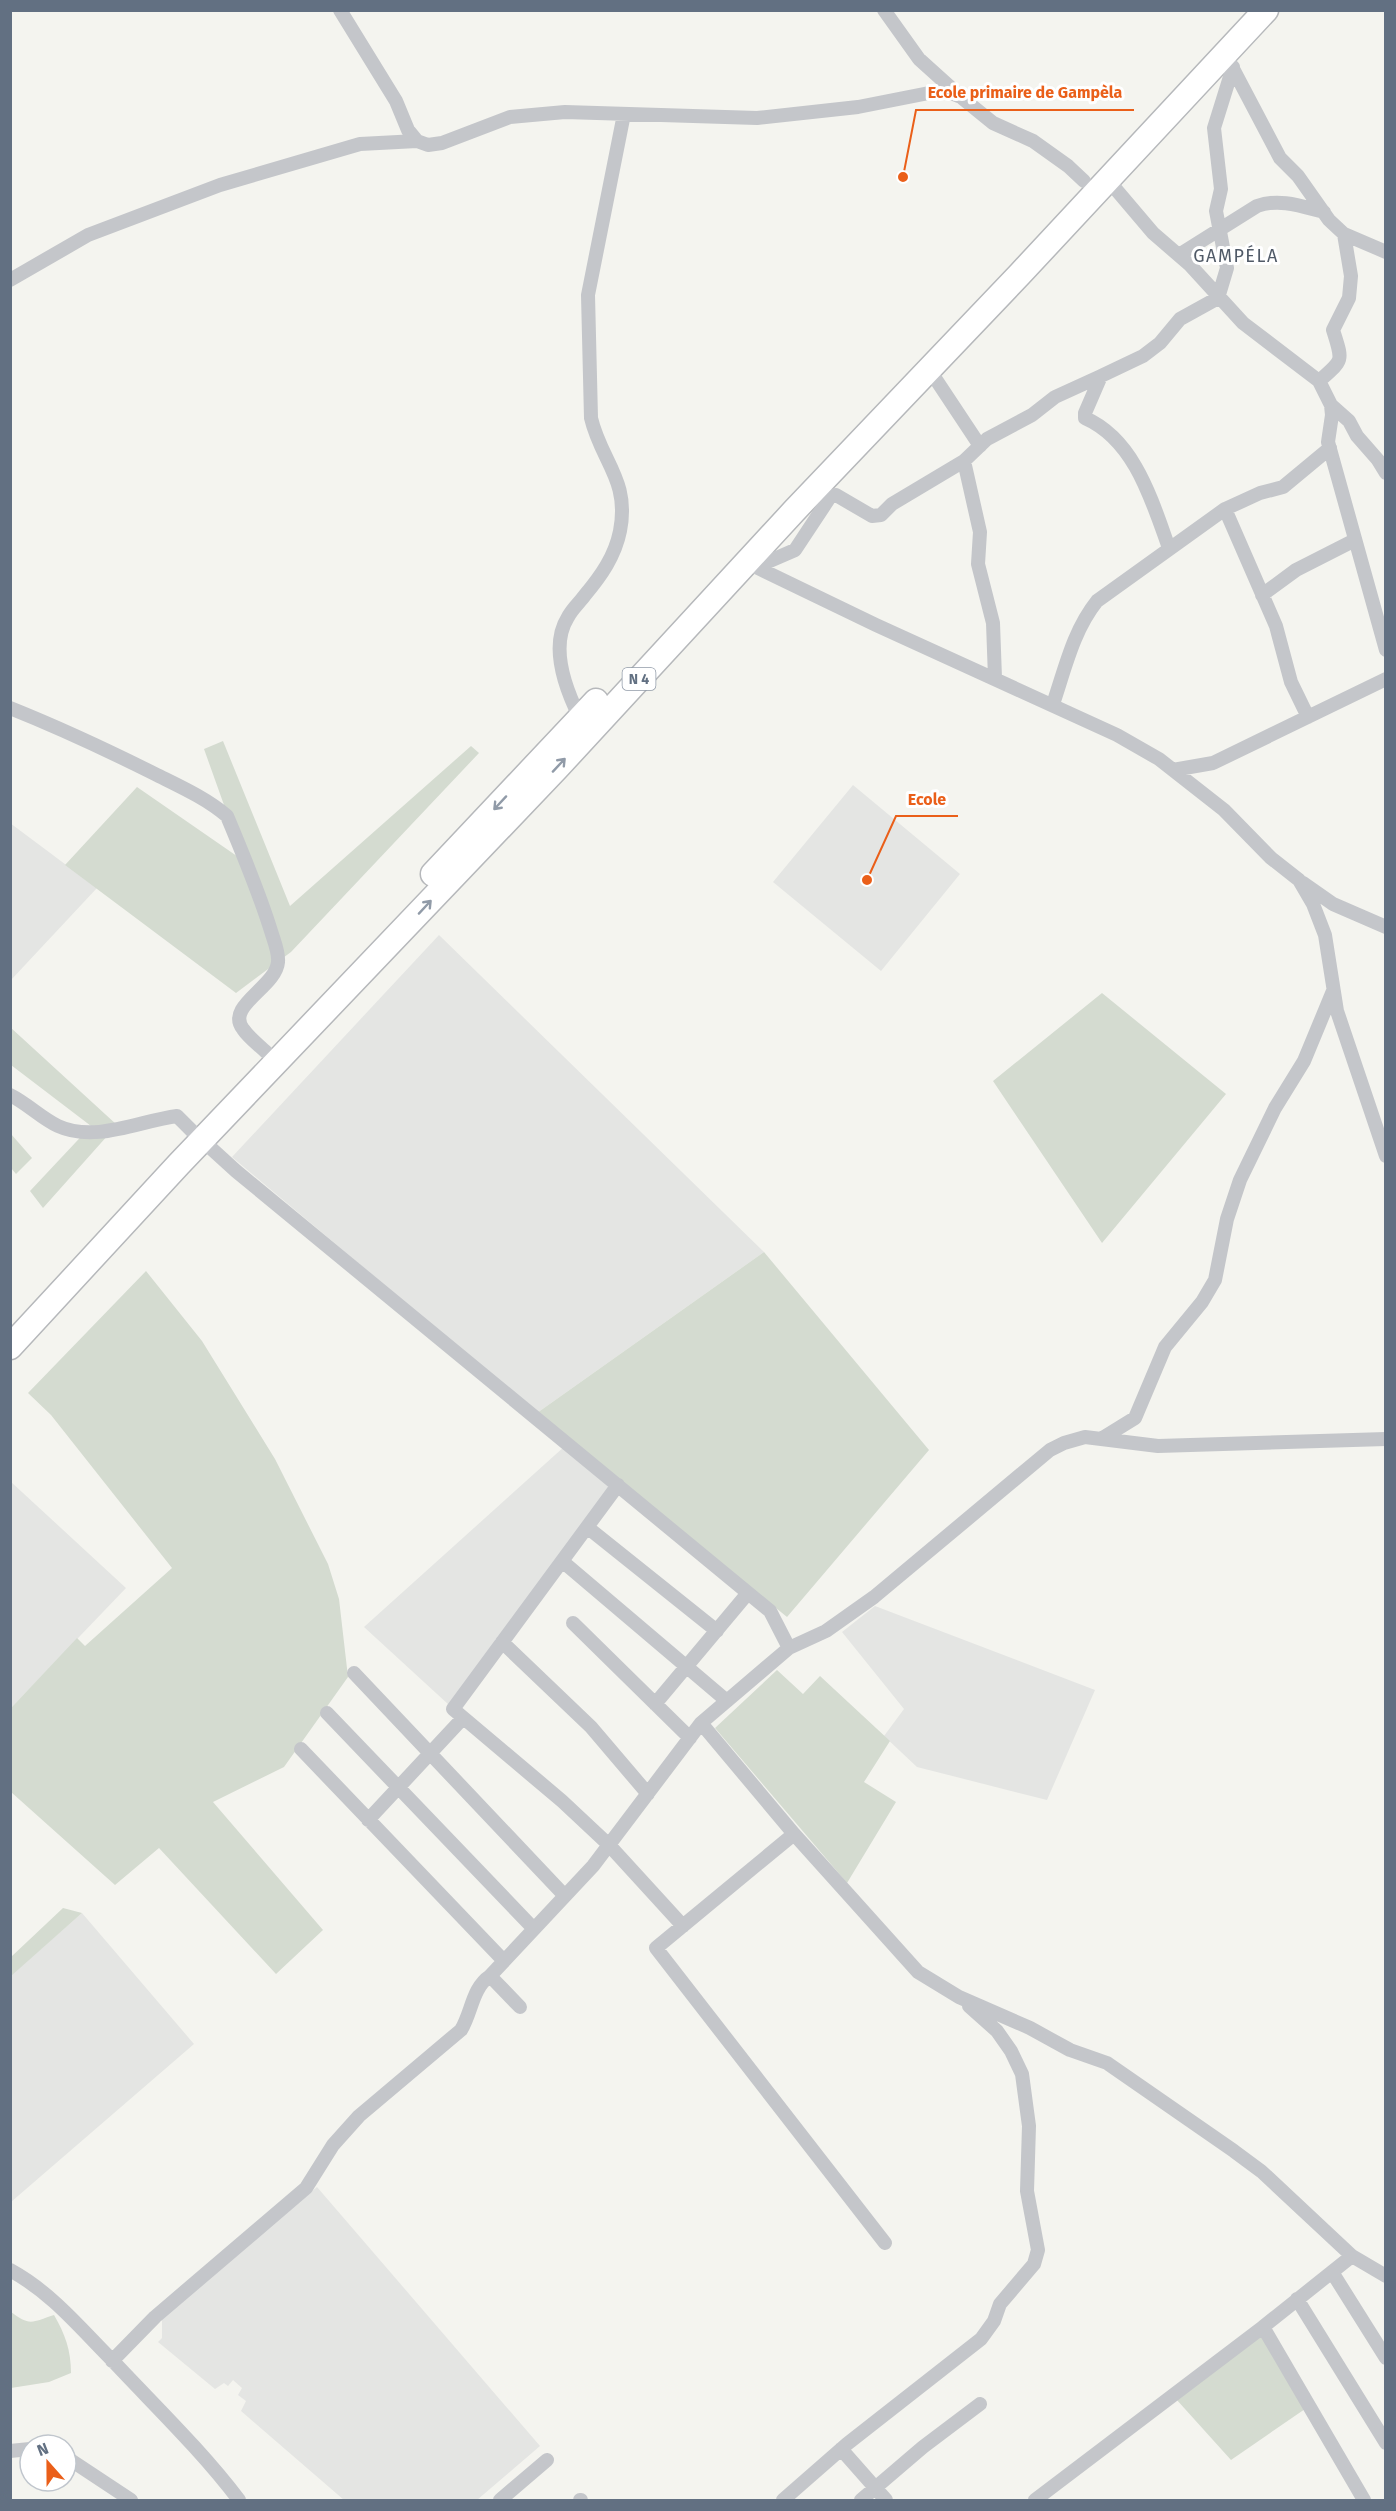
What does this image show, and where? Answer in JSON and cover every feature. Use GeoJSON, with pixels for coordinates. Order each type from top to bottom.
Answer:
{"type":"FeatureCollection","features":[{"type":"Feature","properties":{"kind":"highway","name":"N 4"},"geometry":{"type":"LineString","coordinates":[[10,1324],[198,1136],[751,566],[929,369],[1245,10]]}},
{"type":"Feature","properties":{"kind":"highway","name":"N 4"},"geometry":{"type":"LineString","coordinates":[[10,1347],[198,1136],[266,1052],[580,718],[1096,181],[1228,61],[1266,10]]}},
{"type":"Feature","properties":{"kind":"street"},"geometry":{"type":"LineString","coordinates":[[340,10],[396,101],[408,130],[417,141]]}},
{"type":"Feature","properties":{"kind":"street"},"geometry":{"type":"LineString","coordinates":[[884,10],[920,59],[961,97],[993,123],[1033,141],[1068,166],[1096,181],[1190,265],[1243,323],[1319,381],[1331,405],[1332,415],[1328,442],[1386,651]]}},
{"type":"Feature","properties":{"kind":"street"},"geometry":{"type":"LineString","coordinates":[[1228,61],[1280,158],[1298,176],[1324,212],[1344,234],[1386,252]]}},
{"type":"Feature","properties":{"kind":"street"},"geometry":{"type":"LineString","coordinates":[[751,566],[795,550],[830,497],[836,495],[872,516],[880,515],[892,504],[964,461],[987,439],[1032,415],[1055,398],[1143,356],[1160,343],[1180,319],[1218,298],[1227,268],[1216,211],[1221,189],[1214,128],[1228,61]]}},
{"type":"Feature","properties":{"kind":"street"},"geometry":{"type":"LineString","coordinates":[[10,280],[88,235],[220,184],[360,144],[417,141],[428,145],[510,117],[565,112],[746,118],[858,107],[929,93],[951,93],[961,97]]}},
{"type":"Feature","properties":{"kind":"street"},"geometry":{"type":"LineString","coordinates":[[580,718],[566,689],[561,656],[562,633],[567,617],[606,568],[620,531],[621,497],[615,472],[594,433],[591,418],[588,295],[624,114]]}},
{"type":"Feature","properties":{"kind":"street"},"geometry":{"type":"LineString","coordinates":[[1179,255],[1257,206],[1268,202],[1283,202],[1324,212]]}},
{"type":"Feature","properties":{"kind":"street"},"geometry":{"type":"LineString","coordinates":[[1319,381],[1340,363],[1341,355],[1333,330],[1349,298],[1351,276],[1344,234]]}},
{"type":"Feature","properties":{"kind":"street"},"geometry":{"type":"LineString","coordinates":[[929,369],[980,446]]}},
{"type":"Feature","properties":{"kind":"street"},"geometry":{"type":"LineString","coordinates":[[1101,376],[1084,412],[1085,418],[1110,433],[1126,453],[1147,489],[1169,548]]}},
{"type":"Feature","properties":{"kind":"street"},"geometry":{"type":"LineString","coordinates":[[1331,405],[1349,421],[1386,473]]}},
{"type":"Feature","properties":{"kind":"street"},"geometry":{"type":"LineString","coordinates":[[1053,704],[1077,630],[1084,616],[1097,601],[1225,509],[1260,493],[1283,487],[1330,448]]}},
{"type":"Feature","properties":{"kind":"street"},"geometry":{"type":"LineString","coordinates":[[964,461],[980,532],[978,564],[993,623],[995,678]]}},
{"type":"Feature","properties":{"kind":"street"},"geometry":{"type":"LineString","coordinates":[[1225,509],[1276,626],[1291,682],[1308,717]]}},
{"type":"Feature","properties":{"kind":"street"},"geometry":{"type":"LineString","coordinates":[[1262,595],[1296,570],[1355,540]]}},
{"type":"Feature","properties":{"kind":"street"},"geometry":{"type":"LineString","coordinates":[[751,566],[1117,735],[1159,759],[1224,810],[1271,858],[1299,880],[1333,904],[1386,927]]}},
{"type":"Feature","properties":{"kind":"street"},"geometry":{"type":"LineString","coordinates":[[1173,770],[1213,763],[1386,679]]}},
{"type":"Feature","properties":{"kind":"street"},"geometry":{"type":"LineString","coordinates":[[10,708],[118,755],[218,808],[227,816],[262,900],[278,955],[278,966],[268,983],[242,1007],[239,1017],[242,1028],[266,1052]]}},
{"type":"Feature","properties":{"kind":"street"},"geometry":{"type":"LineString","coordinates":[[1299,880],[1313,904],[1325,935],[1337,1011],[1386,1156]]}},
{"type":"Feature","properties":{"kind":"street"},"geometry":{"type":"LineString","coordinates":[[1101,1439],[1135,1418],[1165,1347],[1202,1302],[1215,1280],[1227,1219],[1240,1180],[1275,1108],[1304,1061],[1334,989]]}},
{"type":"Feature","properties":{"kind":"street"},"geometry":{"type":"LineString","coordinates":[[10,1095],[24,1102],[54,1125],[73,1131],[120,1129],[177,1116],[290,1216],[770,1611],[789,1648]]}},
{"type":"Feature","properties":{"kind":"street"},"geometry":{"type":"LineString","coordinates":[[112,2361],[155,2317],[306,2188],[333,2145],[359,2116],[461,2030],[468,2019],[480,1983],[490,1976],[565,1896],[609,1845],[701,1723],[789,1648],[826,1631],[874,1598],[1050,1450],[1085,1437],[1158,1446],[1386,1439]]}},
{"type":"Feature","properties":{"kind":"street"},"geometry":{"type":"LineString","coordinates":[[618,1485],[453,1709],[562,1801],[609,1845],[683,1926]]}},
{"type":"Feature","properties":{"kind":"street"},"geometry":{"type":"LineString","coordinates":[[587,1527],[717,1630]]}},
{"type":"Feature","properties":{"kind":"street"},"geometry":{"type":"LineString","coordinates":[[562,1561],[727,1701]]}},
{"type":"Feature","properties":{"kind":"street"},"geometry":{"type":"LineString","coordinates":[[655,1704],[748,1593]]}},
{"type":"Feature","properties":{"kind":"street"},"geometry":{"type":"LineString","coordinates":[[573,1623],[690,1738]]}},
{"type":"Feature","properties":{"kind":"street"},"geometry":{"type":"LineString","coordinates":[[502,1642],[591,1727],[648,1794]]}},
{"type":"Feature","properties":{"kind":"street"},"geometry":{"type":"LineString","coordinates":[[354,1673],[565,1896]]}},
{"type":"Feature","properties":{"kind":"street"},"geometry":{"type":"LineString","coordinates":[[327,1713],[534,1929]]}},
{"type":"Feature","properties":{"kind":"street"},"geometry":{"type":"LineString","coordinates":[[368,1820],[463,1718]]}},
{"type":"Feature","properties":{"kind":"street"},"geometry":{"type":"LineString","coordinates":[[701,1723],[794,1834],[918,1972],[959,1997],[1030,2028],[1070,2050],[1107,2063],[1261,2171],[1352,2256],[1386,2276]]}},
{"type":"Feature","properties":{"kind":"street"},"geometry":{"type":"LineString","coordinates":[[301,1749],[504,1961]]}},
{"type":"Feature","properties":{"kind":"street"},"geometry":{"type":"LineString","coordinates":[[794,1834],[656,1948],[885,2243]]}},
{"type":"Feature","properties":{"kind":"street"},"geometry":{"type":"LineString","coordinates":[[490,1976],[520,2007]]}},
{"type":"Feature","properties":{"kind":"street"},"geometry":{"type":"LineString","coordinates":[[783,2500],[841,2449],[981,2338],[994,2321],[1000,2304],[1034,2264],[1038,2250],[1027,2191],[1029,2126],[1022,2074],[1011,2051],[997,2031],[959,1997]]}},
{"type":"Feature","properties":{"kind":"street"},"geometry":{"type":"LineString","coordinates":[[1035,2500],[1352,2256]]}},
{"type":"Feature","properties":{"kind":"street"},"geometry":{"type":"LineString","coordinates":[[10,2270],[33,2283],[67,2312],[165,2414],[239,2500]]}},
{"type":"Feature","properties":{"kind":"street"},"geometry":{"type":"LineString","coordinates":[[1332,2272],[1386,2358]]}},
{"type":"Feature","properties":{"kind":"street"},"geometry":{"type":"LineString","coordinates":[[1297,2299],[1386,2442]]}},
{"type":"Feature","properties":{"kind":"street"},"geometry":{"type":"LineString","coordinates":[[1263,2326],[1364,2500]]}},
{"type":"Feature","properties":{"kind":"street"},"geometry":{"type":"LineString","coordinates":[[861,2500],[923,2447],[980,2404]]}},
{"type":"Feature","properties":{"kind":"street"},"geometry":{"type":"LineString","coordinates":[[841,2449],[886,2500]]}},
{"type":"Feature","properties":{"kind":"street"},"geometry":{"type":"LineString","coordinates":[[500,2500],[547,2460]]}},
{"type":"Feature","properties":{"kind":"street"},"geometry":{"type":"LineString","coordinates":[[78,2465],[130,2500]]}},
{"type":"Feature","properties":{"kind":"shaded area"},"geometry":{"type":"Polygon","coordinates":[[[223,741],[290,906],[471,746],[479,753],[291,952],[236,993],[65,865],[137,787],[244,861],[204,749],[223,741]]]}},
{"type":"Feature","properties":{"kind":"shaded area"},"geometry":{"type":"Polygon","coordinates":[[[853,785],[960,874],[881,971],[773,882],[853,785]]]}},
{"type":"Feature","properties":{"kind":"shaded area"},"geometry":{"type":"Polygon","coordinates":[[[10,823],[97,888],[11,980],[10,980],[10,823]]]}},
{"type":"Feature","properties":{"kind":"shaded area"},"geometry":{"type":"Polygon","coordinates":[[[439,935],[764,1252],[537,1413],[232,1157],[439,935]]]}},
{"type":"Feature","properties":{"kind":"shaded area"},"geometry":{"type":"Polygon","coordinates":[[[1102,993],[1226,1094],[1102,1243],[993,1081],[1102,993]]]}},
{"type":"Feature","properties":{"kind":"shaded area"},"geometry":{"type":"Polygon","coordinates":[[[10,1027],[117,1125],[43,1208],[30,1191],[91,1126],[11,1065],[10,1027]]]}},
{"type":"Feature","properties":{"kind":"shaded area"},"geometry":{"type":"Polygon","coordinates":[[[11,1134],[32,1158],[16,1174],[11,1168],[11,1134]]]}},
{"type":"Feature","properties":{"kind":"shaded area"},"geometry":{"type":"Polygon","coordinates":[[[764,1252],[929,1450],[787,1617],[537,1413],[764,1252]]]}},
{"type":"Feature","properties":{"kind":"shaded area"},"geometry":{"type":"Polygon","coordinates":[[[146,1271],[202,1341],[275,1459],[328,1564],[339,1599],[348,1677],[284,1767],[213,1802],[323,1930],[276,1974],[159,1848],[115,1885],[11,1792],[11,1708],[77,1638],[85,1646],[172,1568],[51,1415],[28,1393],[146,1271]]]}},
{"type":"Feature","properties":{"kind":"shaded area"},"geometry":{"type":"Polygon","coordinates":[[[565,1446],[612,1486],[449,1705],[364,1627],[565,1446]]]}},
{"type":"Feature","properties":{"kind":"shaded area"},"geometry":{"type":"Polygon","coordinates":[[[10,1481],[126,1588],[11,1708],[10,1708],[10,1481]]]}},
{"type":"Feature","properties":{"kind":"shaded area"},"geometry":{"type":"Polygon","coordinates":[[[875,1606],[1095,1690],[1047,1800],[917,1767],[884,1736],[904,1709],[842,1632],[875,1606]]]}},
{"type":"Feature","properties":{"kind":"shaded area"},"geometry":{"type":"Polygon","coordinates":[[[777,1670],[803,1694],[820,1676],[890,1741],[864,1782],[896,1802],[847,1883],[715,1728],[777,1670]]]}},
{"type":"Feature","properties":{"kind":"shaded area"},"geometry":{"type":"Polygon","coordinates":[[[63,1908],[82,1913],[11,1976],[11,1957],[63,1908]]]}},
{"type":"Feature","properties":{"kind":"shaded area"},"geometry":{"type":"Polygon","coordinates":[[[82,1913],[194,2044],[11,2202],[10,1976],[82,1913]]]}},
{"type":"Feature","properties":{"kind":"shaded area"},"geometry":{"type":"Polygon","coordinates":[[[317,2187],[540,2446],[477,2500],[344,2500],[241,2411],[246,2401],[238,2395],[242,2388],[233,2380],[228,2386],[224,2383],[215,2389],[158,2342],[162,2338],[162,2319],[317,2187]]]}},
{"type":"Feature","properties":{"kind":"shaded area"},"geometry":{"type":"Polygon","coordinates":[[[10,2311],[31,2322],[54,2315],[67,2342],[71,2373],[49,2382],[11,2388],[10,2311]]]}},
{"type":"Feature","properties":{"kind":"shaded area"},"geometry":{"type":"Polygon","coordinates":[[[1262,2333],[1305,2409],[1231,2460],[1176,2399],[1262,2333]]]}},
{"type":"Feature","properties":{"kind":"place","name":"Ecole primaire de Gampèla"},"geometry":{"type":"Point","coordinates":[903,177]}},
{"type":"Feature","properties":{"kind":"place","name":"Ecole"},"geometry":{"type":"Point","coordinates":[867,880]}},
{"type":"Feature","properties":{"kind":"district","name":"GAMPÉLA"},"geometry":{"type":"Point","coordinates":[1236,256]}}]}
